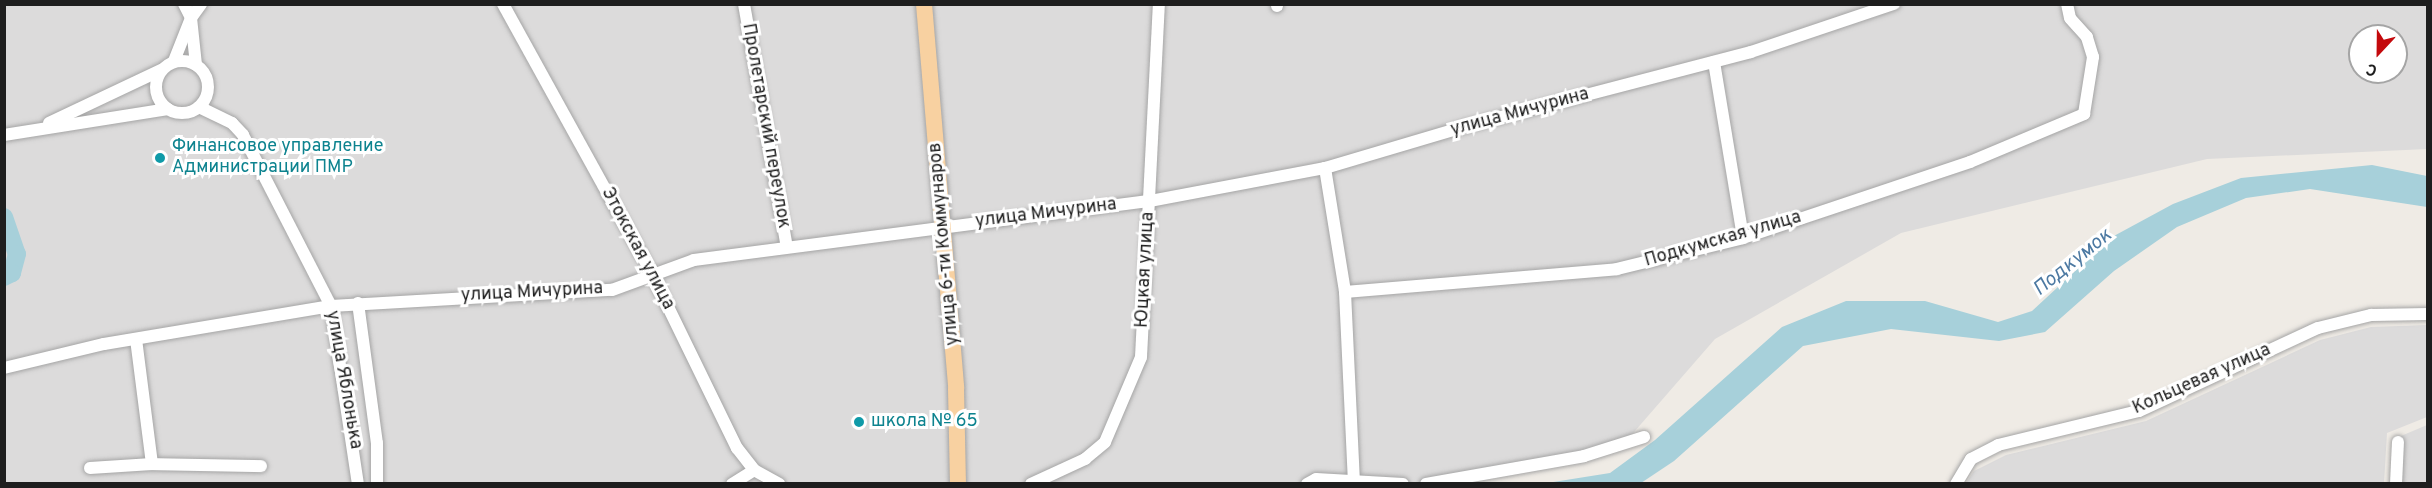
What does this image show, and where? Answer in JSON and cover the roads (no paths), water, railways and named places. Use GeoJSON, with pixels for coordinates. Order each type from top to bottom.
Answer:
{"type":"FeatureCollection","features":[{"type":"Feature","properties":{"kind":"main road","name":"улица 6-ти Коммунаров"},"geometry":{"type":"LineString","coordinates":[[924,4],[956,389],[958,483]]}},
{"type":"Feature","properties":{"kind":"street"},"geometry":{"type":"LineString","coordinates":[[4,135],[168,109],[189,112],[199,107],[208,85],[196,65],[191,18],[184,4]]}},
{"type":"Feature","properties":{"kind":"street"},"geometry":{"type":"LineString","coordinates":[[37,129],[174,62],[191,18],[201,4]]}},
{"type":"Feature","properties":{"kind":"street","name":"Этокская улица"},"geometry":{"type":"LineString","coordinates":[[503,4],[652,274],[736,448],[754,470],[778,483]]}},
{"type":"Feature","properties":{"kind":"street","name":"Пролетарский переулок"},"geometry":{"type":"LineString","coordinates":[[744,4],[787,247]]}},
{"type":"Feature","properties":{"kind":"street","name":"Юцкая улица"},"geometry":{"type":"LineString","coordinates":[[1031,483],[1085,459],[1105,442],[1141,357],[1159,4]]}},
{"type":"Feature","properties":{"kind":"street","name":"улица Мичурина"},"geometry":{"type":"LineString","coordinates":[[4,368],[136,339],[331,306],[612,290],[694,260],[1150,201],[1325,168],[1467,126],[1714,62],[1894,4]]}},
{"type":"Feature","properties":{"kind":"street","name":"Подкумская улица"},"geometry":{"type":"LineString","coordinates":[[1346,292],[1617,269],[1743,238],[1970,162],[2084,114],[2093,57],[2087,37],[2070,18],[2067,4]]}},
{"type":"Feature","properties":{"kind":"street"},"geometry":{"type":"LineString","coordinates":[[174,62],[196,65]]}},
{"type":"Feature","properties":{"kind":"street"},"geometry":{"type":"LineString","coordinates":[[1714,62],[1743,238]]}},
{"type":"Feature","properties":{"kind":"street"},"geometry":{"type":"LineString","coordinates":[[161,70],[156,91],[168,109]]}},
{"type":"Feature","properties":{"kind":"street","name":"улица Яблонька"},"geometry":{"type":"LineString","coordinates":[[199,107],[232,123],[243,135],[331,306],[358,483]]}},
{"type":"Feature","properties":{"kind":"street"},"geometry":{"type":"LineString","coordinates":[[1325,168],[1346,292],[1354,481]]}},
{"type":"Feature","properties":{"kind":"street","name":"улица Яблонька"},"geometry":{"type":"LineString","coordinates":[[358,303],[377,444],[377,483]]}},
{"type":"Feature","properties":{"kind":"street","name":"Кольцевая улица"},"geometry":{"type":"LineString","coordinates":[[1956,483],[1971,459],[1998,445],[2139,411],[2318,328],[2372,315],[2427,314]]}},
{"type":"Feature","properties":{"kind":"street"},"geometry":{"type":"LineString","coordinates":[[136,339],[152,464]]}},
{"type":"Feature","properties":{"kind":"street"},"geometry":{"type":"LineString","coordinates":[[1426,483],[1584,456],[1644,437]]}},
{"type":"Feature","properties":{"kind":"street"},"geometry":{"type":"LineString","coordinates":[[2396,483],[2398,442]]}},
{"type":"Feature","properties":{"kind":"street"},"geometry":{"type":"LineString","coordinates":[[90,468],[152,464],[261,466]]}},
{"type":"Feature","properties":{"kind":"street"},"geometry":{"type":"LineString","coordinates":[[732,483],[754,470]]}},
{"type":"Feature","properties":{"kind":"street"},"geometry":{"type":"LineString","coordinates":[[1308,483],[1316,479],[1403,483]]}},
{"type":"Feature","properties":{"kind":"water"},"geometry":{"type":"Polygon","coordinates":[[[2372,165],[2427,176],[2427,207],[2310,189],[2246,198],[2177,227],[2114,271],[2045,332],[1999,341],[1891,329],[1803,346],[1674,461],[1641,483],[1547,483],[1610,473],[1655,440],[1782,327],[1846,301],[1925,301],[1998,322],[2032,311],[2112,237],[2173,204],[2241,178],[2372,165]]]}},
{"type":"Feature","properties":{"kind":"waterway"},"geometry":{"type":"LineString","coordinates":[[4,217],[17,254],[12,273],[4,277]]}},
{"type":"Feature","properties":{"kind":"place","name":"Финансовое управление Администрации ПМР"},"geometry":{"type":"Point","coordinates":[160,158]}},
{"type":"Feature","properties":{"kind":"place","name":"школа № 65"},"geometry":{"type":"Point","coordinates":[859,422]}},
{"type":"Feature","properties":{"kind":"water label","name":"Подкумок"},"geometry":{"type":"Point","coordinates":[2073,263]}}]}
